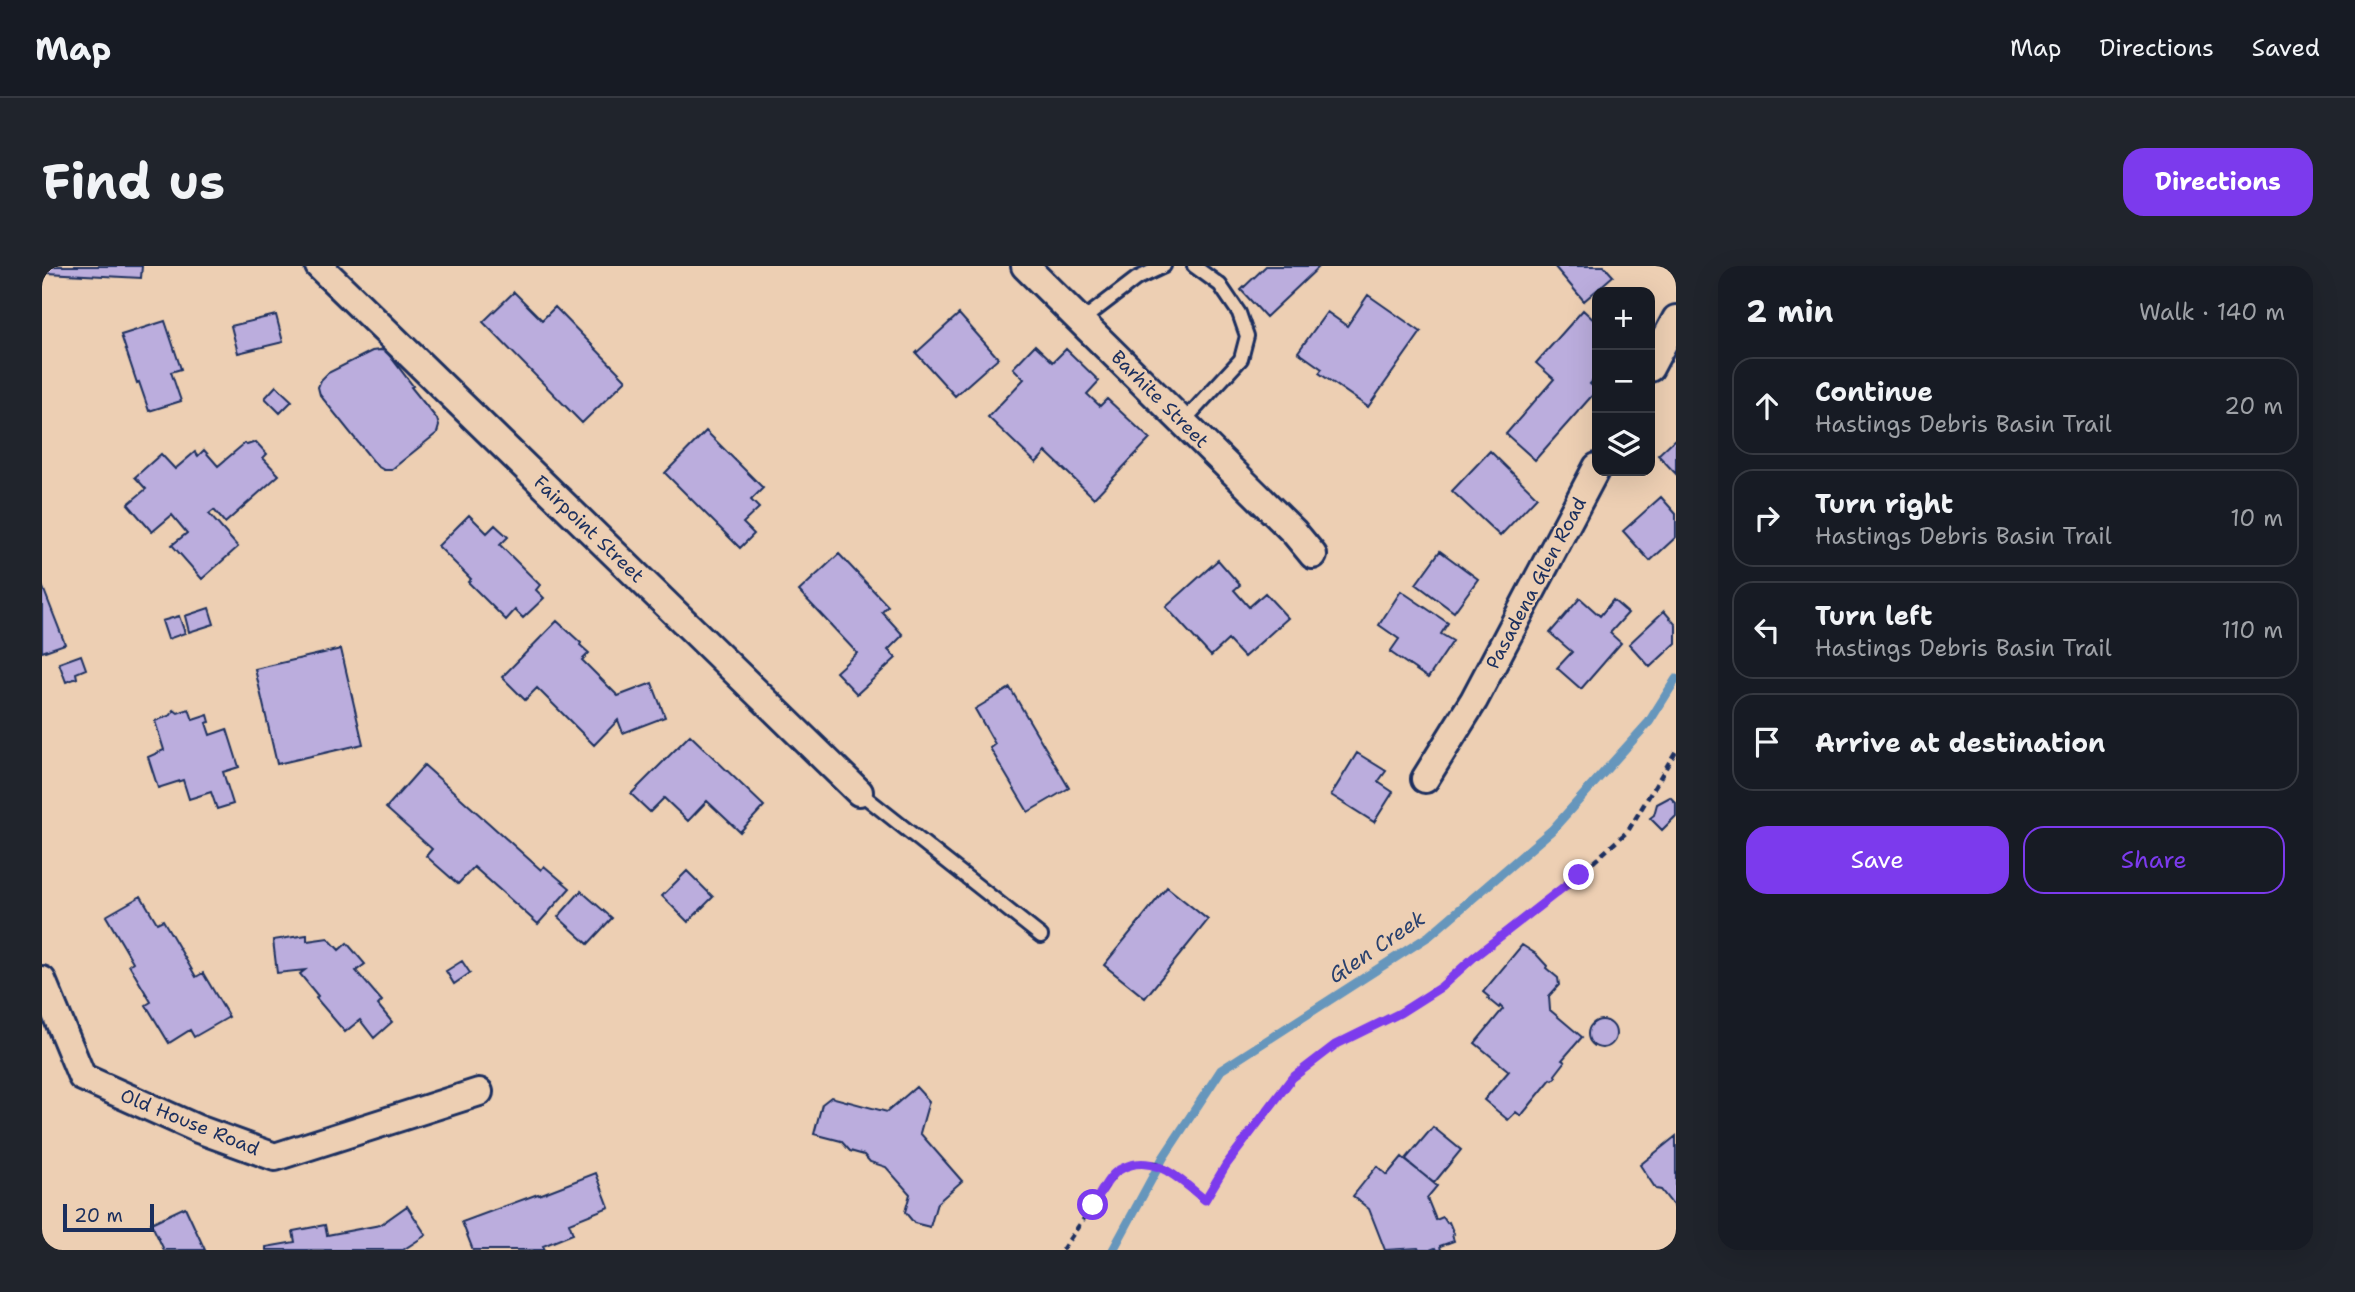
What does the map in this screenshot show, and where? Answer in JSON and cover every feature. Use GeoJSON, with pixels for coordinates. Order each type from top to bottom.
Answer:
{"type":"FeatureCollection","features":[{"type":"Feature","properties":{"kind":"street","name":"Fairpoint Street"},"geometry":{"type":"LineString","coordinates":[[320,266],[859,792]]}},
{"type":"Feature","properties":{"kind":"street","name":"Barhite Street"},"geometry":{"type":"LineString","coordinates":[[1025,266],[1294,532],[1313,555]]}},
{"type":"Feature","properties":{"kind":"street"},"geometry":{"type":"LineString","coordinates":[[1655,359],[1676,319]]}},
{"type":"Feature","properties":{"kind":"street","name":"Pasadena Glen Road"},"geometry":{"type":"LineString","coordinates":[[1425,779],[1474,699],[1592,476]]}},
{"type":"Feature","properties":{"kind":"street","name":"Old House Road"},"geometry":{"type":"LineString","coordinates":[[42,979],[82,1077],[198,1129],[275,1157],[479,1092]]}},
{"type":"Feature","properties":{"kind":"lane"},"geometry":{"type":"LineString","coordinates":[[1081,321],[1136,279],[1164,266]]}},
{"type":"Feature","properties":{"kind":"lane"},"geometry":{"type":"LineString","coordinates":[[1183,422],[1241,359],[1247,336],[1239,313],[1220,285],[1194,266]]}},
{"type":"Feature","properties":{"kind":"lane"},"geometry":{"type":"LineString","coordinates":[[859,792],[1041,936]]}},
{"type":"Feature","properties":{"kind":"path"},"geometry":{"type":"LineString","coordinates":[[1062,1250],[1117,1171],[1125,1168],[1155,1163],[1175,1175],[1205,1200],[1226,1165],[1292,1078],[1335,1045],[1400,1013],[1441,987],[1474,957],[1579,875],[1628,831],[1676,751]]}},
{"type":"Feature","properties":{"kind":"building"},"geometry":{"type":"Polygon","coordinates":[[[42,266],[142,266],[141,278],[47,273],[42,266]]]}},
{"type":"Feature","properties":{"kind":"building"},"geometry":{"type":"Polygon","coordinates":[[[1266,266],[1320,266],[1266,317],[1241,290],[1266,266]]]}},
{"type":"Feature","properties":{"kind":"building"},"geometry":{"type":"Polygon","coordinates":[[[1554,266],[1604,266],[1613,276],[1600,287],[1592,287],[1592,294],[1584,301],[1554,266]]]}},
{"type":"Feature","properties":{"kind":"building"},"geometry":{"type":"Polygon","coordinates":[[[514,292],[542,320],[555,307],[626,380],[582,423],[483,322],[514,292]]]}},
{"type":"Feature","properties":{"kind":"building"},"geometry":{"type":"Polygon","coordinates":[[[1368,295],[1421,332],[1368,407],[1319,373],[1322,369],[1298,352],[1327,312],[1347,326],[1368,295]]]}},
{"type":"Feature","properties":{"kind":"building"},"geometry":{"type":"Polygon","coordinates":[[[1583,310],[1592,318],[1592,396],[1535,460],[1506,434],[1554,379],[1536,363],[1583,310]]]}},
{"type":"Feature","properties":{"kind":"building"},"geometry":{"type":"Polygon","coordinates":[[[959,314],[998,358],[955,396],[916,353],[959,314]]]}},
{"type":"Feature","properties":{"kind":"building"},"geometry":{"type":"Polygon","coordinates":[[[276,315],[283,342],[238,353],[231,326],[276,315]]]}},
{"type":"Feature","properties":{"kind":"building"},"geometry":{"type":"Polygon","coordinates":[[[165,321],[181,369],[171,372],[181,401],[149,411],[121,335],[165,321]]]}},
{"type":"Feature","properties":{"kind":"building"},"geometry":{"type":"Polygon","coordinates":[[[1035,345],[1053,362],[1066,349],[1099,381],[1087,394],[1100,406],[1107,399],[1150,439],[1094,498],[1046,452],[1036,463],[988,417],[1024,379],[1013,368],[1035,345]]]}},
{"type":"Feature","properties":{"kind":"building"},"geometry":{"type":"Polygon","coordinates":[[[372,351],[386,351],[437,419],[439,426],[437,433],[391,470],[377,466],[320,395],[318,387],[328,373],[372,351]]]}},
{"type":"Feature","properties":{"kind":"building"},"geometry":{"type":"Polygon","coordinates":[[[276,386],[292,401],[280,413],[265,398],[276,386]]]}},
{"type":"Feature","properties":{"kind":"building"},"geometry":{"type":"Polygon","coordinates":[[[706,431],[763,488],[751,500],[759,508],[743,523],[754,534],[740,548],[665,473],[706,431]]]}},
{"type":"Feature","properties":{"kind":"building"},"geometry":{"type":"Polygon","coordinates":[[[1676,438],[1676,474],[1658,455],[1676,438]]]}},
{"type":"Feature","properties":{"kind":"building"},"geometry":{"type":"Polygon","coordinates":[[[256,442],[267,454],[263,458],[279,475],[225,523],[214,510],[209,514],[238,547],[202,579],[172,545],[187,533],[172,515],[152,532],[128,504],[146,489],[135,477],[161,454],[175,469],[195,452],[198,456],[204,450],[218,466],[245,443],[247,445],[256,442]]]}},
{"type":"Feature","properties":{"kind":"building"},"geometry":{"type":"Polygon","coordinates":[[[1490,451],[1537,497],[1500,536],[1452,491],[1490,451]]]}},
{"type":"Feature","properties":{"kind":"building"},"geometry":{"type":"Polygon","coordinates":[[[1661,497],[1676,514],[1676,537],[1650,561],[1623,531],[1661,497]]]}},
{"type":"Feature","properties":{"kind":"building"},"geometry":{"type":"Polygon","coordinates":[[[469,515],[487,533],[495,525],[508,537],[500,545],[540,585],[536,590],[544,598],[523,618],[515,610],[506,620],[468,582],[471,579],[438,546],[469,515]]]}},
{"type":"Feature","properties":{"kind":"building"},"geometry":{"type":"Polygon","coordinates":[[[1440,551],[1478,579],[1454,612],[1416,584],[1440,551]]]}},
{"type":"Feature","properties":{"kind":"building"},"geometry":{"type":"Polygon","coordinates":[[[839,554],[888,606],[882,612],[903,635],[888,650],[896,658],[857,694],[836,672],[857,653],[799,591],[839,554]]]}},
{"type":"Feature","properties":{"kind":"building"},"geometry":{"type":"Polygon","coordinates":[[[1218,560],[1240,585],[1234,590],[1249,607],[1265,593],[1288,618],[1244,657],[1228,640],[1211,656],[1166,607],[1218,560]]]}},
{"type":"Feature","properties":{"kind":"building"},"geometry":{"type":"Polygon","coordinates":[[[42,585],[65,644],[42,652],[42,585]]]}},
{"type":"Feature","properties":{"kind":"building"},"geometry":{"type":"Polygon","coordinates":[[[1401,591],[1448,623],[1441,634],[1453,641],[1428,678],[1390,652],[1399,639],[1379,625],[1401,591]]]}},
{"type":"Feature","properties":{"kind":"building"},"geometry":{"type":"Polygon","coordinates":[[[1580,598],[1600,616],[1613,600],[1628,613],[1610,633],[1621,643],[1581,689],[1557,668],[1572,652],[1550,633],[1580,598]]]}},
{"type":"Feature","properties":{"kind":"building"},"geometry":{"type":"Polygon","coordinates":[[[209,608],[214,624],[189,632],[185,616],[209,608]]]}},
{"type":"Feature","properties":{"kind":"building"},"geometry":{"type":"Polygon","coordinates":[[[1664,611],[1676,625],[1676,643],[1650,667],[1629,644],[1664,611]]]}},
{"type":"Feature","properties":{"kind":"building"},"geometry":{"type":"Polygon","coordinates":[[[179,616],[185,633],[168,639],[162,621],[179,616]]]}},
{"type":"Feature","properties":{"kind":"building"},"geometry":{"type":"Polygon","coordinates":[[[557,621],[589,653],[582,660],[618,696],[652,683],[665,717],[623,733],[618,720],[594,745],[537,688],[525,700],[502,677],[557,621]]]}},
{"type":"Feature","properties":{"kind":"building"},"geometry":{"type":"Polygon","coordinates":[[[341,649],[363,744],[277,764],[255,669],[341,649]]]}},
{"type":"Feature","properties":{"kind":"building"},"geometry":{"type":"Polygon","coordinates":[[[81,655],[86,669],[76,673],[77,678],[66,682],[59,663],[81,655]]]}},
{"type":"Feature","properties":{"kind":"building"},"geometry":{"type":"Polygon","coordinates":[[[1010,688],[1069,788],[1028,812],[990,748],[995,744],[975,709],[1010,688]]]}},
{"type":"Feature","properties":{"kind":"building"},"geometry":{"type":"Polygon","coordinates":[[[189,709],[193,720],[208,715],[210,722],[206,723],[210,735],[227,729],[239,767],[223,772],[233,804],[217,809],[211,792],[189,799],[183,780],[158,788],[148,757],[164,750],[155,721],[171,715],[174,710],[178,713],[189,709]]]}},
{"type":"Feature","properties":{"kind":"building"},"geometry":{"type":"Polygon","coordinates":[[[690,735],[764,806],[740,832],[707,801],[688,821],[664,798],[650,812],[631,794],[690,735]]]}},
{"type":"Feature","properties":{"kind":"building"},"geometry":{"type":"Polygon","coordinates":[[[1357,753],[1386,771],[1378,782],[1393,792],[1374,822],[1331,795],[1357,753]]]}},
{"type":"Feature","properties":{"kind":"building"},"geometry":{"type":"Polygon","coordinates":[[[424,765],[541,870],[544,866],[570,888],[538,924],[474,867],[458,884],[426,856],[432,849],[386,808],[424,765]]]}},
{"type":"Feature","properties":{"kind":"building"},"geometry":{"type":"Polygon","coordinates":[[[1670,797],[1676,803],[1676,816],[1662,830],[1650,818],[1654,815],[1657,804],[1670,797]]]}},
{"type":"Feature","properties":{"kind":"building"},"geometry":{"type":"Polygon","coordinates":[[[687,871],[713,897],[688,922],[662,896],[687,871]]]}},
{"type":"Feature","properties":{"kind":"building"},"geometry":{"type":"Polygon","coordinates":[[[1167,887],[1208,920],[1145,998],[1104,965],[1167,887]]]}},
{"type":"Feature","properties":{"kind":"building"},"geometry":{"type":"Polygon","coordinates":[[[581,891],[612,918],[588,944],[558,917],[581,891]]]}},
{"type":"Feature","properties":{"kind":"building"},"geometry":{"type":"Polygon","coordinates":[[[141,896],[157,923],[163,920],[196,977],[203,973],[229,1017],[194,1037],[190,1030],[169,1043],[146,1005],[151,1002],[129,965],[133,962],[106,916],[141,896]]]}},
{"type":"Feature","properties":{"kind":"building"},"geometry":{"type":"Polygon","coordinates":[[[307,935],[307,941],[328,938],[339,950],[347,943],[365,964],[356,971],[382,1001],[378,1005],[392,1022],[374,1038],[360,1020],[345,1032],[300,974],[305,970],[277,973],[273,940],[307,935]]]}},
{"type":"Feature","properties":{"kind":"building"},"geometry":{"type":"Polygon","coordinates":[[[1522,945],[1536,954],[1558,978],[1559,985],[1549,996],[1550,1010],[1582,1037],[1562,1060],[1565,1062],[1556,1077],[1551,1079],[1521,1116],[1516,1112],[1508,1120],[1484,1100],[1509,1071],[1475,1043],[1503,1009],[1483,992],[1522,945]]]}},
{"type":"Feature","properties":{"kind":"building"},"geometry":{"type":"Polygon","coordinates":[[[462,961],[470,973],[454,984],[446,971],[462,961]]]}},
{"type":"Feature","properties":{"kind":"building"},"geometry":{"type":"Polygon","coordinates":[[[1602,1020],[1612,1024],[1616,1034],[1612,1044],[1602,1048],[1592,1044],[1588,1034],[1592,1024],[1602,1020]]]}},
{"type":"Feature","properties":{"kind":"building"},"geometry":{"type":"Polygon","coordinates":[[[916,1087],[929,1101],[920,1133],[962,1181],[937,1203],[930,1227],[914,1223],[905,1212],[910,1194],[886,1167],[850,1151],[841,1141],[814,1134],[822,1104],[831,1097],[887,1112],[916,1087]]]}},
{"type":"Feature","properties":{"kind":"building"},"geometry":{"type":"Polygon","coordinates":[[[1433,1127],[1461,1150],[1434,1183],[1405,1160],[1433,1127]]]}},
{"type":"Feature","properties":{"kind":"building"},"geometry":{"type":"Polygon","coordinates":[[[1676,1136],[1676,1209],[1661,1190],[1656,1189],[1640,1165],[1676,1136]]]}},
{"type":"Feature","properties":{"kind":"building"},"geometry":{"type":"Polygon","coordinates":[[[1402,1157],[1437,1186],[1427,1198],[1436,1220],[1443,1217],[1449,1222],[1454,1234],[1454,1241],[1440,1246],[1441,1250],[1385,1250],[1369,1209],[1353,1196],[1377,1166],[1387,1175],[1402,1157]]]}},
{"type":"Feature","properties":{"kind":"building"},"geometry":{"type":"Polygon","coordinates":[[[596,1173],[609,1207],[569,1223],[573,1234],[543,1246],[545,1250],[473,1250],[462,1222],[596,1173]]]}},
{"type":"Feature","properties":{"kind":"building"},"geometry":{"type":"Polygon","coordinates":[[[407,1206],[426,1235],[403,1250],[266,1250],[266,1247],[295,1242],[293,1231],[325,1225],[327,1235],[380,1225],[407,1206]]]}},
{"type":"Feature","properties":{"kind":"building"},"geometry":{"type":"Polygon","coordinates":[[[185,1207],[205,1250],[164,1250],[151,1223],[185,1207]]]}},
{"type":"Feature","properties":{"kind":"waterway","name":"Glen Creek"},"geometry":{"type":"LineString","coordinates":[[1113,1250],[1163,1158],[1221,1070],[1429,936],[1552,830],[1649,722],[1676,679]]}},
{"type":"Feature","properties":{"kind":"route"},"geometry":{"type":"LineString","coordinates":[[1093,1205],[1117,1171],[1132,1165],[1155,1163],[1175,1175],[1205,1200],[1226,1165],[1292,1078],[1335,1045],[1400,1013],[1441,987],[1474,957],[1579,875]]}}]}
